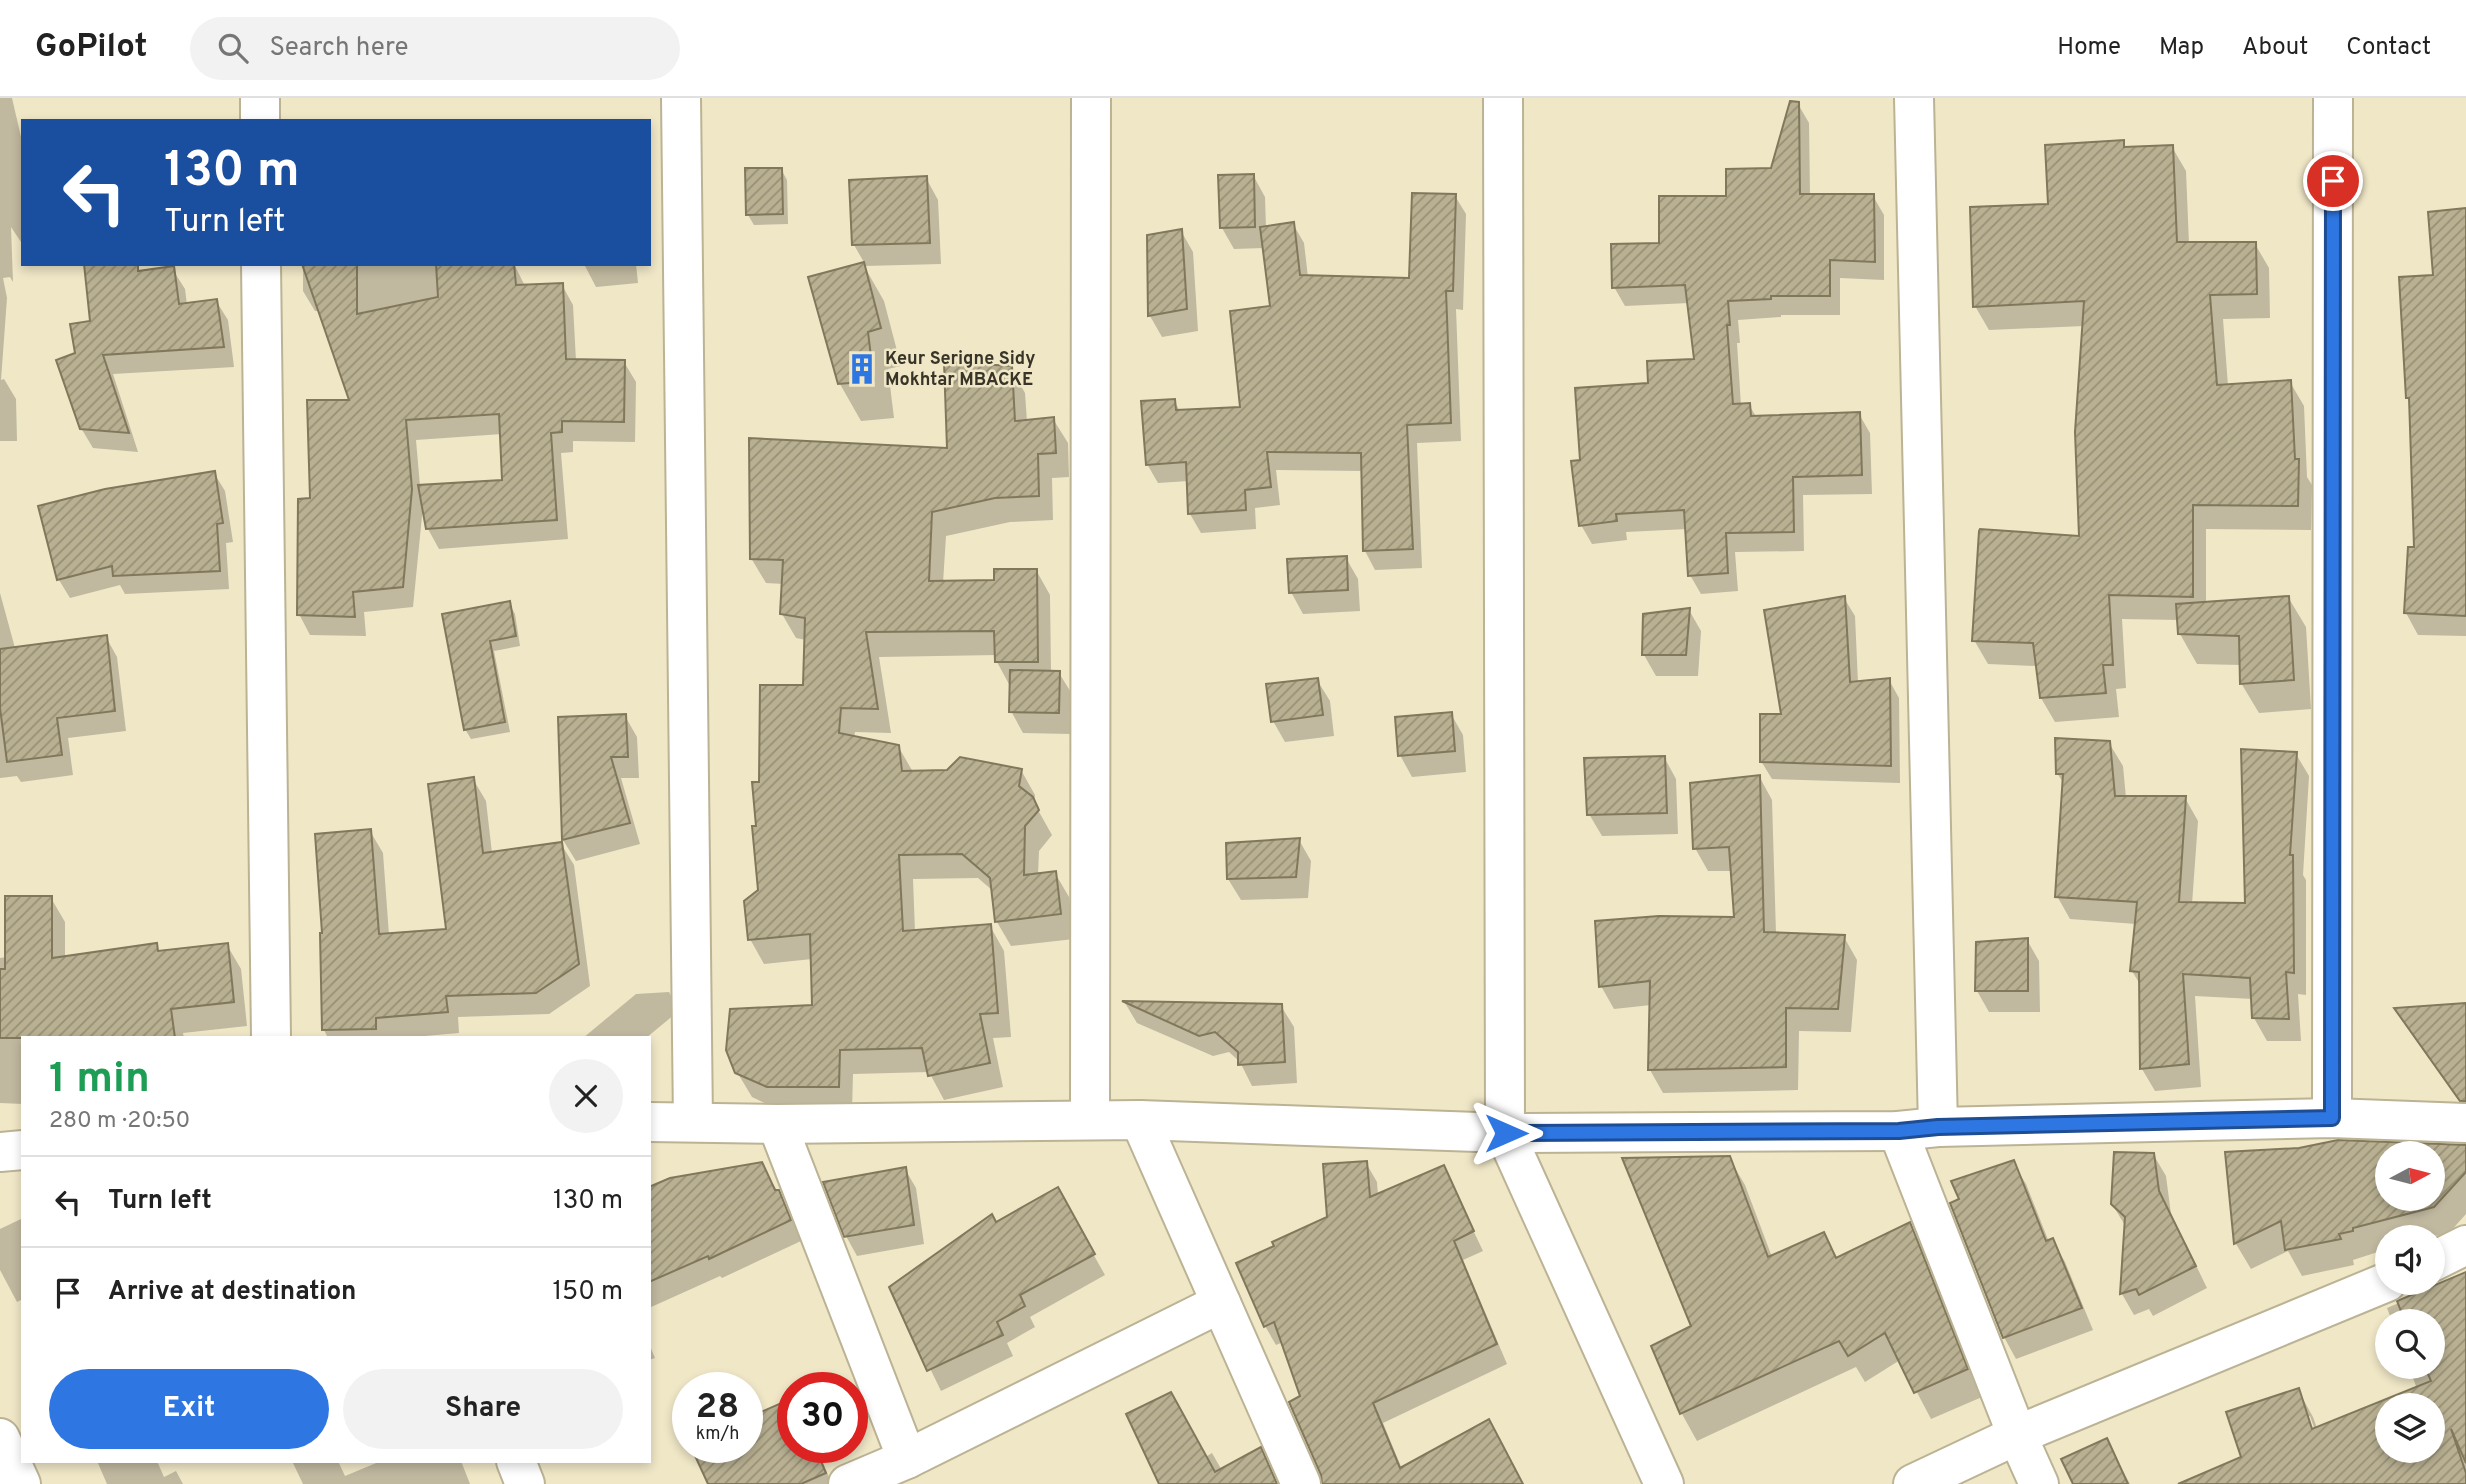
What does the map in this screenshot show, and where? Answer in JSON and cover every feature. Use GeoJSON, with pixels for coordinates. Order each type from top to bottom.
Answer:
{"type":"FeatureCollection","features":[{"type":"Feature","properties":{"kind":"street"},"geometry":{"type":"LineString","coordinates":[[260,98],[260,119]]}},
{"type":"Feature","properties":{"kind":"street"},"geometry":{"type":"LineString","coordinates":[[681,98],[693,1122]]}},
{"type":"Feature","properties":{"kind":"street"},"geometry":{"type":"LineString","coordinates":[[1090,1120],[1091,98]]}},
{"type":"Feature","properties":{"kind":"street"},"geometry":{"type":"LineString","coordinates":[[1503,98],[1506,1133],[1664,1484]]}},
{"type":"Feature","properties":{"kind":"street"},"geometry":{"type":"LineString","coordinates":[[1914,98],[1938,1127]]}},
{"type":"Feature","properties":{"kind":"street"},"geometry":{"type":"LineString","coordinates":[[2332,1118],[2333,98]]}},
{"type":"Feature","properties":{"kind":"street"},"geometry":{"type":"LineString","coordinates":[[261,266],[271,1036]]}},
{"type":"Feature","properties":{"kind":"street"},"geometry":{"type":"LineString","coordinates":[[651,1122],[777,1124],[1140,1120],[1506,1133],[1899,1131],[1938,1127],[2332,1118],[2466,1124]]}},
{"type":"Feature","properties":{"kind":"street"},"geometry":{"type":"LineString","coordinates":[[1140,1120],[1301,1484]]}},
{"type":"Feature","properties":{"kind":"street"},"geometry":{"type":"LineString","coordinates":[[777,1124],[907,1459]]}},
{"type":"Feature","properties":{"kind":"street"},"geometry":{"type":"LineString","coordinates":[[1899,1131],[2017,1435],[2039,1484]]}},
{"type":"Feature","properties":{"kind":"street"},"geometry":{"type":"LineString","coordinates":[[0,1152],[21,1150]]}},
{"type":"Feature","properties":{"kind":"street"},"geometry":{"type":"LineString","coordinates":[[2445,1256],[2466,1245]]}},
{"type":"Feature","properties":{"kind":"street"},"geometry":{"type":"LineString","coordinates":[[1913,1484],[2017,1435],[2375,1287]]}},
{"type":"Feature","properties":{"kind":"street"},"geometry":{"type":"LineString","coordinates":[[848,1484],[907,1459],[1221,1303]]}},
{"type":"Feature","properties":{"kind":"street"},"geometry":{"type":"LineString","coordinates":[[0,1438],[21,1484]]}},
{"type":"Feature","properties":{"kind":"street"},"geometry":{"type":"LineString","coordinates":[[517,1463],[525,1484]]}},
{"type":"Feature","properties":{"kind":"building"},"geometry":{"type":"Polygon","coordinates":[[[1790,101],[1799,102],[1800,194],[1874,194],[1875,262],[1830,260],[1830,296],[1771,296],[1771,299],[1728,301],[1730,325],[1727,325],[1733,404],[1750,403],[1751,416],[1860,412],[1862,475],[1793,477],[1794,532],[1726,533],[1728,573],[1688,576],[1684,510],[1616,514],[1617,521],[1579,526],[1571,461],[1580,460],[1575,388],[1648,383],[1647,361],[1694,359],[1685,285],[1612,288],[1611,244],[1659,243],[1659,196],[1726,196],[1726,169],[1771,168],[1790,101]]]}},
{"type":"Feature","properties":{"kind":"building"},"geometry":{"type":"Polygon","coordinates":[[[2124,140],[2124,147],[2173,145],[2177,242],[2256,242],[2257,294],[2210,295],[2217,385],[2291,380],[2295,459],[2299,459],[2298,506],[2193,505],[2193,597],[2109,595],[2113,665],[2103,665],[2106,693],[2040,698],[2033,643],[1972,641],[1979,531],[2079,536],[2075,432],[2084,301],[1973,307],[1970,207],[2048,204],[2045,145],[2124,140]]]}},
{"type":"Feature","properties":{"kind":"building"},"geometry":{"type":"Polygon","coordinates":[[[745,168],[782,168],[783,214],[746,215],[745,168]]]}},
{"type":"Feature","properties":{"kind":"building"},"geometry":{"type":"Polygon","coordinates":[[[1254,174],[1255,227],[1220,228],[1218,175],[1254,174]]]}},
{"type":"Feature","properties":{"kind":"building"},"geometry":{"type":"Polygon","coordinates":[[[927,176],[930,243],[852,245],[849,180],[927,176]]]}},
{"type":"Feature","properties":{"kind":"building"},"geometry":{"type":"Polygon","coordinates":[[[1412,193],[1456,194],[1453,291],[1446,291],[1451,423],[1407,425],[1413,549],[1363,551],[1361,453],[1267,452],[1271,487],[1245,490],[1246,510],[1188,514],[1186,462],[1146,465],[1141,401],[1175,399],[1176,410],[1240,407],[1230,311],[1270,306],[1260,227],[1294,222],[1300,275],[1409,278],[1412,193]]]}},
{"type":"Feature","properties":{"kind":"building"},"geometry":{"type":"Polygon","coordinates":[[[2466,208],[2466,616],[2404,613],[2408,547],[2414,547],[2409,398],[2406,398],[2399,277],[2433,275],[2428,212],[2466,208]]]}},
{"type":"Feature","properties":{"kind":"building"},"geometry":{"type":"Polygon","coordinates":[[[1182,229],[1187,309],[1148,316],[1147,235],[1182,229]]]}},
{"type":"Feature","properties":{"kind":"building"},"geometry":{"type":"Polygon","coordinates":[[[864,262],[881,328],[868,332],[874,381],[838,384],[808,277],[864,262]]]}},
{"type":"Feature","properties":{"kind":"building"},"geometry":{"type":"Polygon","coordinates":[[[84,266],[138,266],[138,271],[174,266],[179,304],[217,299],[224,347],[103,355],[129,433],[80,429],[56,360],[75,353],[70,324],[90,321],[84,266]]]}},
{"type":"Feature","properties":{"kind":"building"},"geometry":{"type":"Polygon","coordinates":[[[303,266],[357,266],[357,314],[438,297],[436,266],[514,266],[516,285],[563,283],[566,359],[625,360],[624,422],[562,421],[562,432],[551,433],[557,520],[426,529],[418,485],[502,480],[499,414],[406,420],[412,489],[403,587],[353,592],[355,617],[297,615],[298,499],[310,498],[307,400],[349,400],[303,266]]]}},
{"type":"Feature","properties":{"kind":"building"},"geometry":{"type":"Polygon","coordinates":[[[944,362],[1012,366],[1015,421],[1054,417],[1056,453],[1038,454],[1039,496],[995,498],[932,512],[929,581],[994,580],[994,569],[1037,569],[1038,662],[995,662],[994,631],[866,632],[878,709],[841,708],[839,733],[899,745],[902,771],[947,770],[960,757],[1022,769],[1019,786],[1033,797],[1039,810],[1025,826],[1024,875],[1056,871],[1061,914],[995,922],[990,878],[962,854],[899,855],[903,931],[991,924],[998,1013],[980,1014],[990,1063],[928,1076],[922,1048],[840,1050],[839,1087],[767,1087],[735,1073],[726,1050],[730,1009],[812,1005],[810,934],[748,940],[744,901],[758,890],[752,826],[756,826],[752,782],[759,782],[760,685],[803,685],[805,618],[780,614],[783,560],[750,559],[749,438],[947,448],[944,362]]]}},
{"type":"Feature","properties":{"kind":"building"},"geometry":{"type":"Polygon","coordinates":[[[215,471],[223,523],[217,524],[220,571],[113,576],[112,566],[57,580],[38,506],[105,489],[215,471]]]}},
{"type":"Feature","properties":{"kind":"building"},"geometry":{"type":"Polygon","coordinates":[[[1347,556],[1348,590],[1289,593],[1287,559],[1347,556]]]}},
{"type":"Feature","properties":{"kind":"building"},"geometry":{"type":"Polygon","coordinates":[[[1845,596],[1850,682],[1890,678],[1891,766],[1760,762],[1760,714],[1781,714],[1764,610],[1845,596]]]}},
{"type":"Feature","properties":{"kind":"building"},"geometry":{"type":"Polygon","coordinates":[[[2289,596],[2294,680],[2240,684],[2239,636],[2178,634],[2176,604],[2289,596]]]}},
{"type":"Feature","properties":{"kind":"building"},"geometry":{"type":"Polygon","coordinates":[[[510,601],[516,636],[490,641],[505,722],[464,730],[442,614],[510,601]]]}},
{"type":"Feature","properties":{"kind":"building"},"geometry":{"type":"Polygon","coordinates":[[[1690,608],[1686,655],[1642,655],[1643,614],[1690,608]]]}},
{"type":"Feature","properties":{"kind":"building"},"geometry":{"type":"Polygon","coordinates":[[[107,635],[115,711],[57,718],[62,755],[7,762],[0,708],[0,649],[107,635]]]}},
{"type":"Feature","properties":{"kind":"building"},"geometry":{"type":"Polygon","coordinates":[[[1010,670],[1060,671],[1059,713],[1009,712],[1010,670]]]}},
{"type":"Feature","properties":{"kind":"building"},"geometry":{"type":"Polygon","coordinates":[[[1318,678],[1323,715],[1271,722],[1266,684],[1318,678]]]}},
{"type":"Feature","properties":{"kind":"building"},"geometry":{"type":"Polygon","coordinates":[[[1452,712],[1455,751],[1398,756],[1395,717],[1452,712]]]}},
{"type":"Feature","properties":{"kind":"building"},"geometry":{"type":"Polygon","coordinates":[[[626,714],[628,757],[611,757],[630,823],[562,840],[558,717],[626,714]]]}},
{"type":"Feature","properties":{"kind":"building"},"geometry":{"type":"Polygon","coordinates":[[[2055,738],[2110,741],[2115,796],[2186,796],[2179,902],[2245,903],[2241,749],[2297,752],[2290,855],[2293,855],[2294,973],[2286,972],[2289,1019],[2252,1018],[2250,978],[2183,974],[2189,1064],[2140,1069],[2139,972],[2130,971],[2137,902],[2055,897],[2063,774],[2056,774],[2055,738]]]}},
{"type":"Feature","properties":{"kind":"building"},"geometry":{"type":"Polygon","coordinates":[[[1665,756],[1667,813],[1587,815],[1584,758],[1665,756]]]}},
{"type":"Feature","properties":{"kind":"building"},"geometry":{"type":"Polygon","coordinates":[[[1760,775],[1764,932],[1845,935],[1838,1009],[1786,1008],[1786,1067],[1648,1070],[1650,981],[1599,987],[1595,921],[1659,916],[1734,917],[1729,847],[1693,849],[1690,783],[1760,775]]]}},
{"type":"Feature","properties":{"kind":"building"},"geometry":{"type":"Polygon","coordinates":[[[474,777],[483,853],[562,842],[579,964],[536,993],[446,996],[448,1012],[376,1018],[376,1029],[322,1030],[322,933],[315,834],[371,829],[379,934],[446,929],[428,784],[474,777]]]}},
{"type":"Feature","properties":{"kind":"building"},"geometry":{"type":"Polygon","coordinates":[[[1300,838],[1296,877],[1227,879],[1226,843],[1300,838]]]}},
{"type":"Feature","properties":{"kind":"building"},"geometry":{"type":"Polygon","coordinates":[[[5,896],[52,896],[52,958],[157,943],[158,951],[228,943],[234,1002],[171,1009],[175,1036],[0,1038],[0,969],[5,969],[5,896]]]}},
{"type":"Feature","properties":{"kind":"building"},"geometry":{"type":"Polygon","coordinates":[[[2028,938],[2028,991],[1975,991],[1976,942],[2028,938]]]}},
{"type":"Feature","properties":{"kind":"building"},"geometry":{"type":"Polygon","coordinates":[[[1122,1001],[1282,1004],[1285,1062],[1238,1065],[1238,1052],[1215,1032],[1199,1036],[1122,1001]]]}},
{"type":"Feature","properties":{"kind":"building"},"geometry":{"type":"Polygon","coordinates":[[[2466,1003],[2466,1101],[2460,1101],[2394,1008],[2466,1003]]]}},
{"type":"Feature","properties":{"kind":"building"},"geometry":{"type":"Polygon","coordinates":[[[2338,1140],[2375,1141],[2375,1211],[2419,1211],[2353,1228],[2353,1231],[2339,1234],[2341,1239],[2285,1250],[2281,1221],[2234,1244],[2225,1152],[2299,1148],[2338,1140]]]}},
{"type":"Feature","properties":{"kind":"building"},"geometry":{"type":"Polygon","coordinates":[[[2445,1144],[2466,1145],[2466,1172],[2445,1195],[2445,1144]]]}},
{"type":"Feature","properties":{"kind":"building"},"geometry":{"type":"Polygon","coordinates":[[[2114,1152],[2154,1153],[2159,1191],[2196,1266],[2139,1295],[2136,1289],[2120,1294],[2125,1217],[2111,1204],[2114,1152]]]}},
{"type":"Feature","properties":{"kind":"building"},"geometry":{"type":"Polygon","coordinates":[[[1730,1156],[1768,1257],[1824,1232],[1836,1258],[1910,1222],[1968,1369],[1914,1393],[1885,1333],[1848,1356],[1839,1341],[1680,1414],[1651,1346],[1691,1326],[1622,1158],[1730,1156]]]}},
{"type":"Feature","properties":{"kind":"building"},"geometry":{"type":"Polygon","coordinates":[[[2014,1160],[2046,1241],[2053,1238],[2082,1308],[2003,1338],[1950,1203],[1959,1199],[1951,1181],[2014,1160]]]}},
{"type":"Feature","properties":{"kind":"building"},"geometry":{"type":"Polygon","coordinates":[[[1367,1161],[1370,1197],[1444,1165],[1474,1231],[1454,1241],[1497,1344],[1373,1403],[1400,1468],[1489,1419],[1523,1484],[1322,1484],[1321,1475],[1289,1402],[1300,1396],[1274,1322],[1264,1327],[1236,1263],[1274,1246],[1272,1242],[1327,1217],[1323,1164],[1367,1161]]]}},
{"type":"Feature","properties":{"kind":"building"},"geometry":{"type":"Polygon","coordinates":[[[762,1162],[775,1190],[779,1190],[791,1220],[709,1259],[708,1256],[651,1281],[651,1186],[670,1178],[762,1162]]]}},
{"type":"Feature","properties":{"kind":"building"},"geometry":{"type":"Polygon","coordinates":[[[906,1167],[914,1225],[844,1237],[823,1182],[906,1167]]]}},
{"type":"Feature","properties":{"kind":"building"},"geometry":{"type":"Polygon","coordinates":[[[1058,1187],[1095,1254],[1020,1295],[1025,1306],[997,1322],[1003,1335],[927,1371],[889,1287],[992,1214],[996,1222],[1058,1187]]]}},
{"type":"Feature","properties":{"kind":"building"},"geometry":{"type":"Polygon","coordinates":[[[2466,1272],[2466,1463],[2451,1429],[2466,1473],[2466,1484],[2178,1484],[2241,1457],[2226,1412],[2299,1388],[2312,1429],[2375,1404],[2375,1463],[2445,1463],[2445,1393],[2401,1393],[2431,1381],[2430,1379],[2445,1379],[2445,1309],[2400,1309],[2397,1301],[2411,1295],[2445,1295],[2445,1281],[2466,1272]]]}},
{"type":"Feature","properties":{"kind":"building"},"geometry":{"type":"Polygon","coordinates":[[[1171,1392],[1215,1472],[1261,1447],[1277,1484],[1159,1484],[1126,1414],[1171,1392]]]}},
{"type":"Feature","properties":{"kind":"building"},"geometry":{"type":"Polygon","coordinates":[[[777,1405],[777,1463],[822,1463],[826,1473],[801,1484],[708,1484],[698,1463],[763,1463],[763,1411],[777,1405]]]}},
{"type":"Feature","properties":{"kind":"building"},"geometry":{"type":"Polygon","coordinates":[[[2107,1438],[2128,1484],[2073,1484],[2061,1459],[2107,1438]]]}},
{"type":"Feature","properties":{"kind":"place","name":"Keur Serigne Sidy Mokhtar MBACKE"},"geometry":{"type":"Point","coordinates":[862,369]}},
{"type":"Feature","properties":{"kind":"route"},"geometry":{"type":"LineString","coordinates":[[1506,1133],[1899,1131],[1938,1127],[2332,1118],[2333,181]]}}]}
